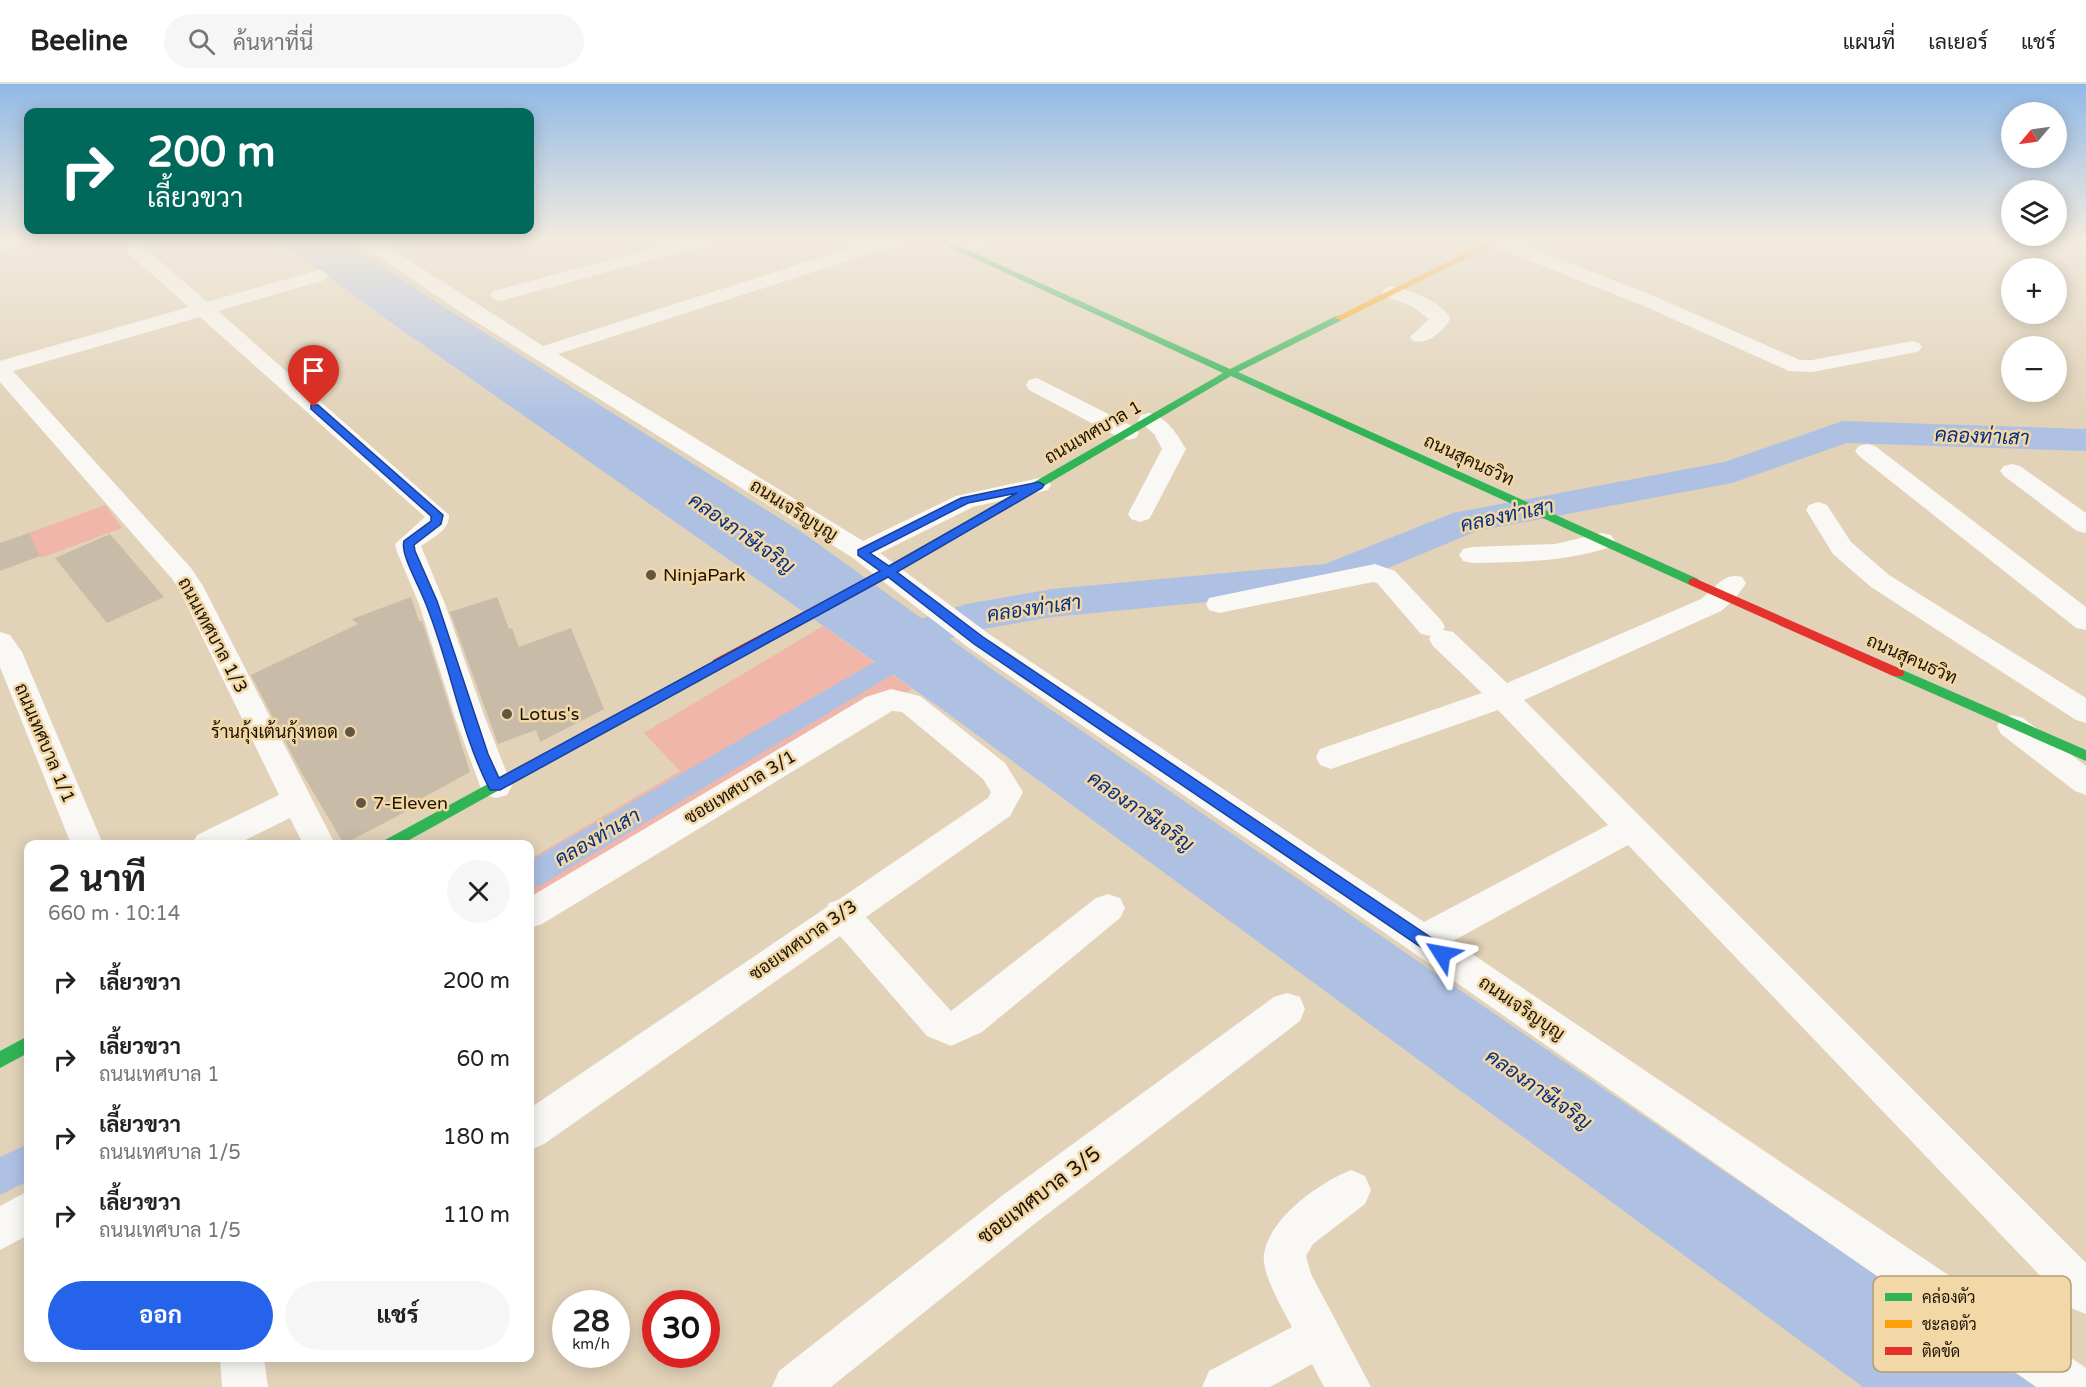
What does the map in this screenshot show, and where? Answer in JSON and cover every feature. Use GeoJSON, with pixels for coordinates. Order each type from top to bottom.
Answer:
{"type":"FeatureCollection","features":[{"type":"Feature","properties":{"kind":"main road","name":"ถนนสุคนธวิท"},"geometry":{"type":"LineString","coordinates":[[1072,300],[1572,527],[1632,538]]}},
{"type":"Feature","properties":{"kind":"main road"},"geometry":{"type":"LineString","coordinates":[[1105,300],[1165,327]]}},
{"type":"Feature","properties":{"kind":"main road","name":"ถนนเทศบาล 1"},"geometry":{"type":"LineString","coordinates":[[397,840],[924,552],[1232,371],[1376,300]]}},
{"type":"Feature","properties":{"kind":"main road"},"geometry":{"type":"LineString","coordinates":[[1226,354],[1268,373]]}},
{"type":"Feature","properties":{"kind":"main road","name":"ถนนสุคนธวิท"},"geometry":{"type":"LineString","coordinates":[[1385,427],[1525,490],[1595,530],[1731,586],[2014,724],[2086,756]]}},
{"type":"Feature","properties":{"kind":"main road"},"geometry":{"type":"LineString","coordinates":[[1395,446],[1407,437]]}},
{"type":"Feature","properties":{"kind":"main road"},"geometry":{"type":"LineString","coordinates":[[2014,724],[2035,714]]}},
{"type":"Feature","properties":{"kind":"main road"},"geometry":{"type":"LineString","coordinates":[[0,1060],[24,1046]]}},
{"type":"Feature","properties":{"kind":"street"},"geometry":{"type":"LineString","coordinates":[[193,300],[437,515],[437,522],[408,544],[409,551],[431,601],[482,754],[495,786]]}},
{"type":"Feature","properties":{"kind":"street"},"geometry":{"type":"LineString","coordinates":[[0,368],[239,300]]}},
{"type":"Feature","properties":{"kind":"street","name":"ถนนเจริญบุญ"},"geometry":{"type":"LineString","coordinates":[[458,300],[862,552],[954,621],[1913,1276]]}},
{"type":"Feature","properties":{"kind":"street"},"geometry":{"type":"LineString","coordinates":[[541,353],[707,300]]}},
{"type":"Feature","properties":{"kind":"street"},"geometry":{"type":"LineString","coordinates":[[1412,300],[1440,317],[1439,321],[1420,337]]}},
{"type":"Feature","properties":{"kind":"street"},"geometry":{"type":"LineString","coordinates":[[1646,300],[1797,366],[1812,366],[1912,347]]}},
{"type":"Feature","properties":{"kind":"street","name":"ถนนเทศบาล 1/3"},"geometry":{"type":"LineString","coordinates":[[0,368],[182,574],[194,592],[317,840]]}},
{"type":"Feature","properties":{"kind":"street"},"geometry":{"type":"LineString","coordinates":[[1037,385],[1128,433]]}},
{"type":"Feature","properties":{"kind":"street"},"geometry":{"type":"LineString","coordinates":[[1140,514],[1174,449],[1163,430],[1149,420]]}},
{"type":"Feature","properties":{"kind":"street"},"geometry":{"type":"LineString","coordinates":[[1867,451],[2086,621]]}},
{"type":"Feature","properties":{"kind":"street"},"geometry":{"type":"LineString","coordinates":[[2012,471],[2086,525]]}},
{"type":"Feature","properties":{"kind":"street"},"geometry":{"type":"LineString","coordinates":[[862,552],[965,501],[1039,485]]}},
{"type":"Feature","properties":{"kind":"street"},"geometry":{"type":"LineString","coordinates":[[1818,510],[1842,548],[1880,581],[2086,712]]}},
{"type":"Feature","properties":{"kind":"street"},"geometry":{"type":"LineString","coordinates":[[1472,555],[1563,551],[1586,547],[1595,530]]}},
{"type":"Feature","properties":{"kind":"street"},"geometry":{"type":"LineString","coordinates":[[1219,604],[1375,573],[1386,577],[1437,633],[1503,697],[2069,1276]]}},
{"type":"Feature","properties":{"kind":"street"},"geometry":{"type":"LineString","coordinates":[[1331,757],[1503,697],[1673,624],[1711,605],[1731,586]]}},
{"type":"Feature","properties":{"kind":"street","name":"ถนนเทศบาล 1/1"},"geometry":{"type":"LineString","coordinates":[[0,642],[8,652],[85,840]]}},
{"type":"Feature","properties":{"kind":"street","name":"ซอยเทศบาล 3/1"},"geometry":{"type":"LineString","coordinates":[[534,912],[876,705],[891,700],[910,703],[951,736]]}},
{"type":"Feature","properties":{"kind":"street"},"geometry":{"type":"LineString","coordinates":[[2014,724],[2086,783]]}},
{"type":"Feature","properties":{"kind":"street","name":"ซอยเทศบาล 3/3"},"geometry":{"type":"LineString","coordinates":[[534,1128],[842,913],[999,807],[1007,792],[997,777],[951,736]]}},
{"type":"Feature","properties":{"kind":"street"},"geometry":{"type":"LineString","coordinates":[[216,840],[298,800]]}},
{"type":"Feature","properties":{"kind":"street"},"geometry":{"type":"LineString","coordinates":[[1423,940],[1630,829]]}},
{"type":"Feature","properties":{"kind":"street"},"geometry":{"type":"LineString","coordinates":[[842,913],[940,1024],[951,1029],[969,1020],[1108,908]]}},
{"type":"Feature","properties":{"kind":"street","name":"ซอยเทศบาล 3/5"},"geometry":{"type":"LineString","coordinates":[[795,1387],[1018,1210],[1287,1009]]}},
{"type":"Feature","properties":{"kind":"street"},"geometry":{"type":"LineString","coordinates":[[1348,1387],[1291,1281],[1285,1255],[1298,1229],[1351,1190]]}},
{"type":"Feature","properties":{"kind":"street"},"geometry":{"type":"LineString","coordinates":[[0,1229],[24,1214]]}},
{"type":"Feature","properties":{"kind":"street"},"geometry":{"type":"LineString","coordinates":[[2071,1278],[2086,1293]]}},
{"type":"Feature","properties":{"kind":"street"},"geometry":{"type":"LineString","coordinates":[[1225,1387],[1320,1336]]}},
{"type":"Feature","properties":{"kind":"street"},"geometry":{"type":"LineString","coordinates":[[242,1362],[245,1387]]}},
{"type":"Feature","properties":{"kind":"street","name":"ถนนเจริญบุญ"},"geometry":{"type":"LineString","coordinates":[[2053,1372],[2075,1387]]}},
{"type":"Feature","properties":{"kind":"shaded area"},"geometry":{"type":"Polygon","coordinates":[[[105,505],[122,528],[41,558],[29,533],[105,505]]]}},
{"type":"Feature","properties":{"kind":"shaded area"},"geometry":{"type":"Polygon","coordinates":[[[823,626],[912,689],[534,908],[534,857],[680,771],[644,733],[823,626]]]}},
{"type":"Feature","properties":{"kind":"water","name":"คลองภาษีเจริญ"},"geometry":{"type":"Polygon","coordinates":[[[360,300],[433,300],[803,533],[996,672],[1877,1276],[1873,1276],[1873,1372],[2017,1372],[2039,1387],[1863,1387],[939,707],[360,300]]]}},
{"type":"Feature","properties":{"kind":"building"},"geometry":{"type":"Polygon","coordinates":[[[29,533],[40,556],[0,571],[0,543],[29,533]]]}},
{"type":"Feature","properties":{"kind":"building"},"geometry":{"type":"Polygon","coordinates":[[[110,534],[164,597],[107,623],[55,558],[110,534]]]}},
{"type":"Feature","properties":{"kind":"building"},"geometry":{"type":"Polygon","coordinates":[[[411,597],[419,621],[422,621],[470,772],[404,808],[407,811],[352,840],[342,840],[300,770],[251,675],[358,624],[352,619],[411,597]]]}},
{"type":"Feature","properties":{"kind":"building"},"geometry":{"type":"Polygon","coordinates":[[[497,597],[509,629],[512,628],[519,647],[571,628],[604,709],[540,742],[536,730],[498,744],[450,612],[497,597]]]}},
{"type":"Feature","properties":{"kind":"waterway","name":"คลองท่าเสา"},"geometry":{"type":"LineString","coordinates":[[899,641],[966,618],[1052,603],[1331,577],[1467,521],[1732,472],[1843,432],[2086,440]]}},
{"type":"Feature","properties":{"kind":"waterway","name":"คลองท่าเสา"},"geometry":{"type":"LineString","coordinates":[[534,874],[913,651]]}},
{"type":"Feature","properties":{"kind":"waterway","name":"คลองท่าเสา"},"geometry":{"type":"LineString","coordinates":[[0,1177],[24,1164]]}},
{"type":"Feature","properties":{"kind":"traffic: fast"},"geometry":{"type":"LineString","coordinates":[[1070,300],[1694,582]]}},
{"type":"Feature","properties":{"kind":"traffic: fast"},"geometry":{"type":"LineString","coordinates":[[910,559],[1247,363],[1339,318]]}},
{"type":"Feature","properties":{"kind":"traffic: fast"},"geometry":{"type":"LineString","coordinates":[[397,840],[718,663]]}},
{"type":"Feature","properties":{"kind":"traffic: fast"},"geometry":{"type":"LineString","coordinates":[[1898,673],[2086,756]]}},
{"type":"Feature","properties":{"kind":"traffic: fast"},"geometry":{"type":"LineString","coordinates":[[0,1060],[24,1046]]}},
{"type":"Feature","properties":{"kind":"traffic: slow"},"geometry":{"type":"LineString","coordinates":[[1339,318],[1376,300]]}},
{"type":"Feature","properties":{"kind":"traffic: jam"},"geometry":{"type":"LineString","coordinates":[[718,663],[910,559]]}},
{"type":"Feature","properties":{"kind":"traffic: jam"},"geometry":{"type":"LineString","coordinates":[[1694,582],[1898,673]]}},
{"type":"Feature","properties":{"kind":"place","name":"NinjaPark"},"geometry":{"type":"Point","coordinates":[651,575]}},
{"type":"Feature","properties":{"kind":"place","name":"Lotus's"},"geometry":{"type":"Point","coordinates":[507,714]}},
{"type":"Feature","properties":{"kind":"place","name":"ร้านกุ้งเต้นกุ้งทอด"},"geometry":{"type":"Point","coordinates":[350,732]}},
{"type":"Feature","properties":{"kind":"place","name":"7-Eleven"},"geometry":{"type":"Point","coordinates":[361,803]}},
{"type":"Feature","properties":{"kind":"route"},"geometry":{"type":"LineString","coordinates":[[314,407],[437,515],[437,522],[408,544],[409,551],[431,601],[482,754],[495,786],[759,641],[842,597],[862,585],[883,574],[904,563],[924,552],[1039,485],[988,494],[949,507],[862,552],[877,563],[892,574],[923,597],[944,612],[979,640],[1442,954]]}}]}
